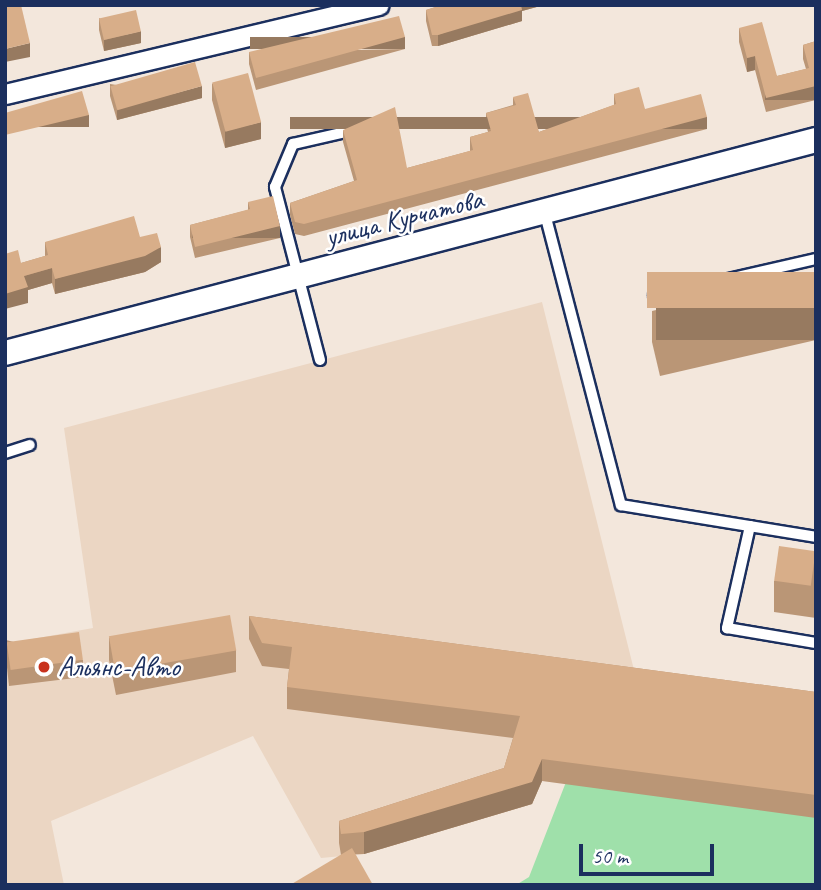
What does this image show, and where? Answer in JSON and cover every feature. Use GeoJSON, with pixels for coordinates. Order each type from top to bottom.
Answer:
{"type":"FeatureCollection","features":[{"type":"Feature","properties":{"kind":"street"},"geometry":{"type":"LineString","coordinates":[[5,94],[379,5]]}},
{"type":"Feature","properties":{"kind":"street","name":"улица Курчатова"},"geometry":{"type":"LineString","coordinates":[[5,353],[296,275],[545,214],[816,140]]}},
{"type":"Feature","properties":{"kind":"lane"},"geometry":{"type":"LineString","coordinates":[[320,360],[275,187],[293,144],[350,131]]}},
{"type":"Feature","properties":{"kind":"lane"},"geometry":{"type":"LineString","coordinates":[[545,214],[621,505],[816,537]]}},
{"type":"Feature","properties":{"kind":"lane"},"geometry":{"type":"LineString","coordinates":[[654,296],[816,259]]}},
{"type":"Feature","properties":{"kind":"lane"},"geometry":{"type":"LineString","coordinates":[[5,453],[30,445]]}},
{"type":"Feature","properties":{"kind":"lane"},"geometry":{"type":"LineString","coordinates":[[750,526],[727,628],[816,643]]}},
{"type":"Feature","properties":{"kind":"shaded area"},"geometry":{"type":"Polygon","coordinates":[[[542,302],[639,690],[542,781],[532,804],[364,854],[321,858],[253,736],[51,821],[64,885],[5,885],[5,644],[93,628],[64,428],[542,302]]]}},
{"type":"Feature","properties":{"kind":"green space"},"geometry":{"type":"Polygon","coordinates":[[[566,782],[816,814],[816,885],[516,885],[529,877],[566,782]]]}},
{"type":"Feature","properties":{"kind":"building"},"geometry":{"type":"Polygon","coordinates":[[[5,5],[21,5],[30,43],[5,49],[5,5]]]}},
{"type":"Feature","properties":{"kind":"building"},"geometry":{"type":"Polygon","coordinates":[[[442,5],[521,5],[522,10],[432,35],[426,10],[442,5]]]}},
{"type":"Feature","properties":{"kind":"building"},"geometry":{"type":"Polygon","coordinates":[[[136,10],[141,31],[104,40],[99,19],[136,10]]]}},
{"type":"Feature","properties":{"kind":"building"},"geometry":{"type":"Polygon","coordinates":[[[399,16],[405,37],[256,78],[249,52],[399,16]]]}},
{"type":"Feature","properties":{"kind":"building"},"geometry":{"type":"Polygon","coordinates":[[[762,22],[777,76],[809,68],[803,45],[816,41],[816,86],[766,98],[755,56],[747,58],[739,28],[762,22]]]}},
{"type":"Feature","properties":{"kind":"building"},"geometry":{"type":"Polygon","coordinates":[[[195,62],[202,86],[117,110],[110,86],[195,62]]]}},
{"type":"Feature","properties":{"kind":"building"},"geometry":{"type":"Polygon","coordinates":[[[248,73],[261,122],[225,132],[212,83],[248,73]]]}},
{"type":"Feature","properties":{"kind":"building"},"geometry":{"type":"Polygon","coordinates":[[[639,87],[645,109],[701,94],[707,117],[304,224],[295,222],[290,203],[357,180],[343,130],[395,107],[407,168],[473,150],[470,137],[491,131],[486,113],[516,105],[513,97],[528,93],[539,132],[616,104],[614,94],[639,87]]]}},
{"type":"Feature","properties":{"kind":"building"},"geometry":{"type":"Polygon","coordinates":[[[82,91],[89,115],[5,135],[5,113],[82,91]]]}},
{"type":"Feature","properties":{"kind":"building"},"geometry":{"type":"Polygon","coordinates":[[[273,196],[280,226],[195,247],[190,225],[250,209],[248,202],[273,196]]]}},
{"type":"Feature","properties":{"kind":"building"},"geometry":{"type":"Polygon","coordinates":[[[134,216],[140,237],[157,233],[161,247],[145,256],[55,279],[52,268],[24,276],[28,287],[5,294],[5,254],[18,250],[21,263],[48,255],[45,242],[134,216]]]}},
{"type":"Feature","properties":{"kind":"building"},"geometry":{"type":"Polygon","coordinates":[[[647,272],[816,272],[816,308],[647,308],[647,272]]]}},
{"type":"Feature","properties":{"kind":"building"},"geometry":{"type":"Polygon","coordinates":[[[779,546],[816,551],[811,586],[774,581],[779,546]]]}},
{"type":"Feature","properties":{"kind":"building"},"geometry":{"type":"Polygon","coordinates":[[[230,615],[236,650],[115,672],[109,636],[230,615]]]}},
{"type":"Feature","properties":{"kind":"building"},"geometry":{"type":"Polygon","coordinates":[[[249,616],[816,692],[816,795],[542,759],[532,782],[364,832],[341,834],[339,821],[504,768],[520,716],[287,687],[292,647],[262,643],[249,616]]]}},
{"type":"Feature","properties":{"kind":"building"},"geometry":{"type":"Polygon","coordinates":[[[79,632],[83,660],[11,670],[7,642],[79,632]]]}},
{"type":"Feature","properties":{"kind":"building"},"geometry":{"type":"Polygon","coordinates":[[[352,848],[373,885],[290,885],[352,848]]]}},
{"type":"Feature","properties":{"kind":"place","name":"Альянс-Авто"},"geometry":{"type":"Point","coordinates":[44,667]}}]}
